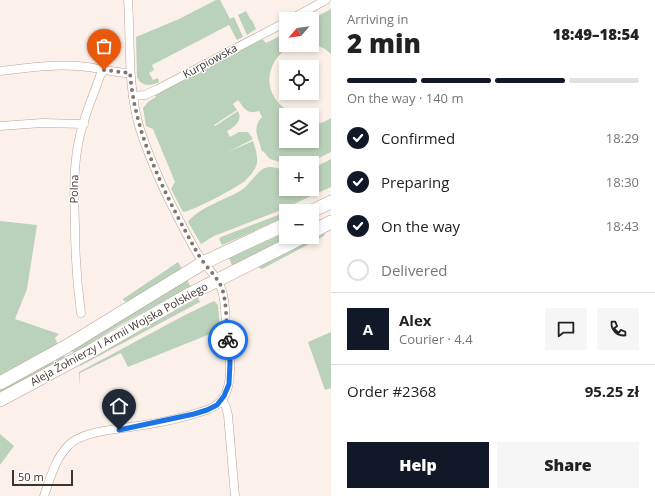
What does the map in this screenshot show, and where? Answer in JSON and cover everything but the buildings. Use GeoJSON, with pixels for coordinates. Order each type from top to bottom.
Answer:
{"type":"FeatureCollection","features":[{"type":"Feature","properties":{"kind":"main road"},"geometry":{"type":"LineString","coordinates":[[319,208],[331,202]]}},
{"type":"Feature","properties":{"kind":"main road"},"geometry":{"type":"LineString","coordinates":[[319,228],[331,222]]}},
{"type":"Feature","properties":{"kind":"main road","name":"Aleja Żołnierzy I Armii Wojska Polskiego"},"geometry":{"type":"LineString","coordinates":[[0,383],[67,346],[203,262],[279,227]]}},
{"type":"Feature","properties":{"kind":"main road","name":"Aleja Żołnierzy I Armii Wojska Polskiego"},"geometry":{"type":"LineString","coordinates":[[0,400],[218,281],[289,244]]}},
{"type":"Feature","properties":{"kind":"street"},"geometry":{"type":"LineString","coordinates":[[44,496],[61,455],[67,446],[77,438],[90,434],[148,425],[212,408],[222,400],[228,387],[230,362],[222,289],[218,281],[203,262],[171,203],[140,129],[130,73],[128,0]]}},
{"type":"Feature","properties":{"kind":"street"},"geometry":{"type":"LineString","coordinates":[[304,12],[326,0]]}},
{"type":"Feature","properties":{"kind":"street","name":"Kurpiowska"},"geometry":{"type":"LineString","coordinates":[[133,96],[145,95],[158,89],[279,26]]}},
{"type":"Feature","properties":{"kind":"street"},"geometry":{"type":"LineString","coordinates":[[0,71],[50,66],[76,66],[96,67],[104,70],[130,73]]}},
{"type":"Feature","properties":{"kind":"street","name":"Polna"},"geometry":{"type":"LineString","coordinates":[[81,313],[78,292],[75,240],[74,174],[76,157],[84,124],[100,76],[104,70]]}},
{"type":"Feature","properties":{"kind":"street"},"geometry":{"type":"LineString","coordinates":[[0,126],[42,123],[84,124]]}},
{"type":"Feature","properties":{"kind":"street"},"geometry":{"type":"LineString","coordinates":[[222,400],[228,415],[235,496]]}},
{"type":"Feature","properties":{"kind":"green space"},"geometry":{"type":"Polygon","coordinates":[[[216,0],[220,0],[230,19],[234,17],[243,37],[237,40],[229,25],[152,65],[154,70],[149,73],[153,80],[158,78],[159,82],[149,85],[141,83],[137,77],[136,37],[179,19],[216,0]]]}},
{"type":"Feature","properties":{"kind":"green space"},"geometry":{"type":"Polygon","coordinates":[[[331,9],[331,54],[319,46],[319,15],[331,9]]]}},
{"type":"Feature","properties":{"kind":"green space"},"geometry":{"type":"Polygon","coordinates":[[[246,11],[256,29],[247,35],[238,15],[246,11]]]}},
{"type":"Feature","properties":{"kind":"green space"},"geometry":{"type":"Polygon","coordinates":[[[279,36],[279,52],[282,52],[273,65],[269,82],[271,91],[276,99],[285,108],[279,108],[279,148],[319,148],[319,123],[331,118],[331,152],[319,158],[319,156],[279,156],[279,162],[270,159],[263,151],[262,152],[256,130],[262,117],[259,111],[252,112],[246,110],[238,100],[233,104],[237,110],[214,125],[215,126],[238,111],[240,117],[239,120],[227,131],[230,137],[239,132],[248,132],[253,139],[228,152],[253,141],[257,157],[255,168],[245,181],[224,194],[205,204],[183,212],[171,189],[175,182],[153,129],[146,126],[143,108],[148,102],[156,97],[155,95],[262,39],[266,43],[279,36]]]}},
{"type":"Feature","properties":{"kind":"green space"},"geometry":{"type":"Polygon","coordinates":[[[331,159],[331,187],[319,192],[319,165],[331,159]]]}},
{"type":"Feature","properties":{"kind":"green space"},"geometry":{"type":"Polygon","coordinates":[[[268,167],[279,169],[279,196],[311,196],[294,204],[279,204],[279,211],[214,236],[201,244],[188,222],[193,216],[206,207],[243,189],[262,170],[268,167]]]}},
{"type":"Feature","properties":{"kind":"green space"},"geometry":{"type":"Polygon","coordinates":[[[279,215],[279,220],[222,245],[219,239],[279,215]]]}},
{"type":"Feature","properties":{"kind":"green space"},"geometry":{"type":"Polygon","coordinates":[[[0,221],[37,225],[27,289],[15,319],[59,334],[55,338],[58,345],[0,377],[0,221]]]}},
{"type":"Feature","properties":{"kind":"green space"},"geometry":{"type":"Polygon","coordinates":[[[323,232],[325,234],[319,239],[319,234],[323,232]]]}},
{"type":"Feature","properties":{"kind":"green space"},"geometry":{"type":"Polygon","coordinates":[[[279,235],[279,244],[233,268],[229,258],[279,235]]]}},
{"type":"Feature","properties":{"kind":"green space"},"geometry":{"type":"Polygon","coordinates":[[[301,244],[309,244],[262,269],[258,267],[301,244]]]}},
{"type":"Feature","properties":{"kind":"green space"},"geometry":{"type":"Polygon","coordinates":[[[178,262],[182,269],[130,302],[124,301],[123,299],[178,262]]]}},
{"type":"Feature","properties":{"kind":"green space"},"geometry":{"type":"Polygon","coordinates":[[[186,278],[191,287],[120,325],[74,354],[71,349],[186,278]]]}},
{"type":"Feature","properties":{"kind":"green space"},"geometry":{"type":"Polygon","coordinates":[[[198,298],[200,302],[80,366],[79,363],[198,298]]]}},
{"type":"Feature","properties":{"kind":"green space"},"geometry":{"type":"Polygon","coordinates":[[[214,301],[218,305],[220,330],[128,367],[121,353],[80,373],[79,387],[79,372],[214,301]]]}},
{"type":"Feature","properties":{"kind":"green space"},"geometry":{"type":"Polygon","coordinates":[[[331,332],[331,388],[325,390],[308,342],[331,332]]]}},
{"type":"Feature","properties":{"kind":"green space"},"geometry":{"type":"Polygon","coordinates":[[[63,354],[66,358],[0,394],[0,388],[63,354]]]}},
{"type":"Feature","properties":{"kind":"green space"},"geometry":{"type":"Polygon","coordinates":[[[0,434],[14,446],[0,465],[0,434]]]}},
{"type":"Feature","properties":{"kind":"way so far"},"geometry":{"type":"LineString","coordinates":[[104,70],[130,73],[140,129],[166,193],[203,262],[221,286],[228,340]]}},
{"type":"Feature","properties":{"kind":"route"},"geometry":{"type":"LineString","coordinates":[[119,430],[194,414],[217,405],[222,400],[229,384],[230,362],[228,340]]}}]}
